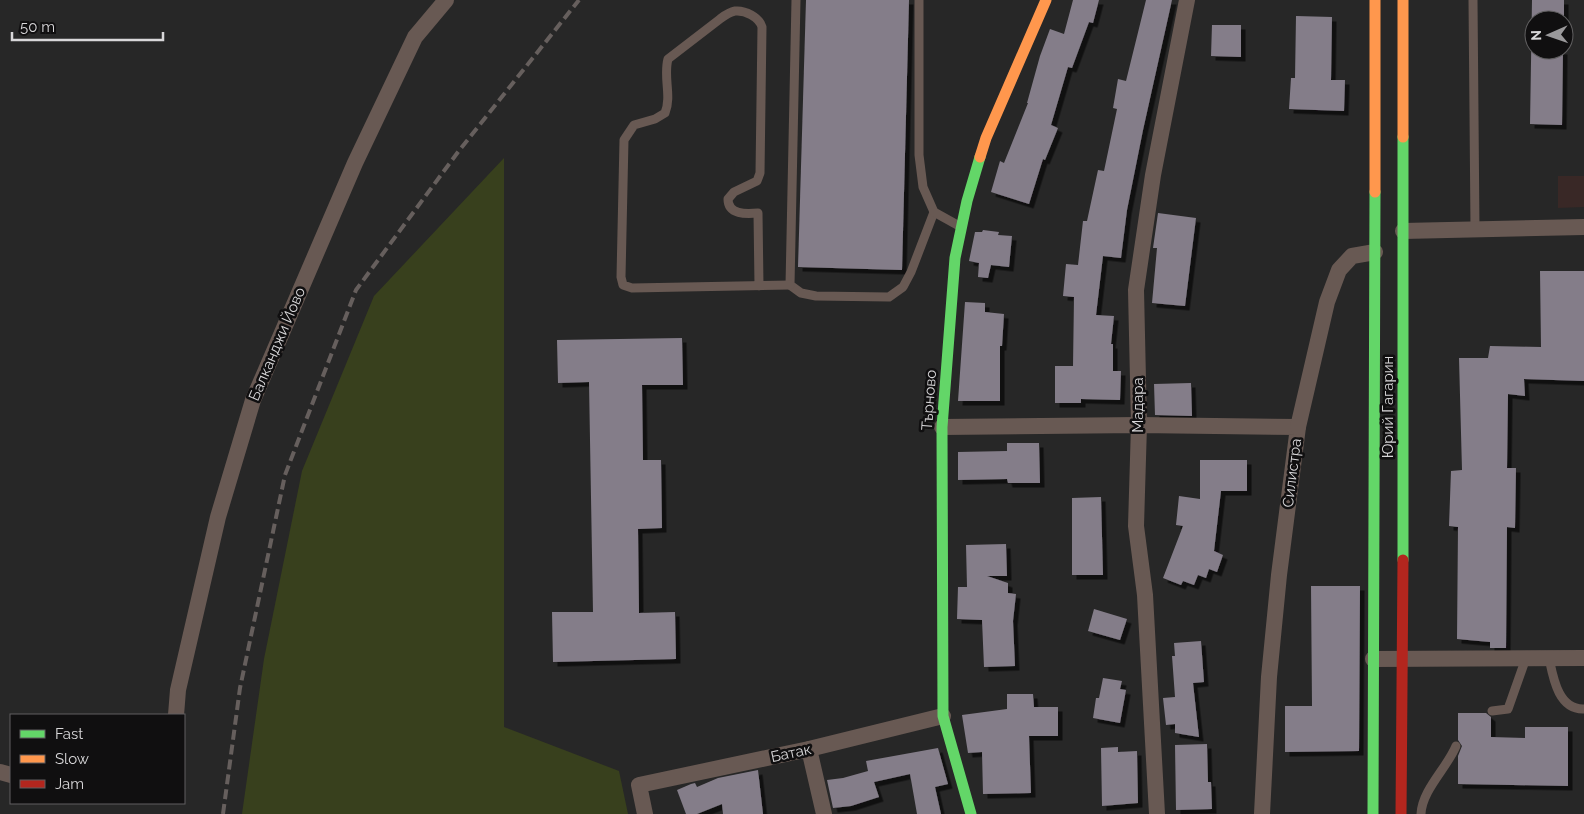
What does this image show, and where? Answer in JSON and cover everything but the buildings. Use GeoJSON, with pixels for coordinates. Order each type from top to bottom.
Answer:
{"type":"FeatureCollection","features":[{"type":"Feature","properties":{"kind":"street","name":"Балканджи Йово"},"geometry":{"type":"LineString","coordinates":[[176,714],[178,690],[218,517],[253,400],[355,163],[415,37],[446,0]]}},
{"type":"Feature","properties":{"kind":"street","name":"Търново"},"geometry":{"type":"LineString","coordinates":[[971,814],[943,716],[942,427],[954,258],[986,138],[1046,0]]}},
{"type":"Feature","properties":{"kind":"street","name":"Мадара"},"geometry":{"type":"LineString","coordinates":[[1157,814],[1145,595],[1136,526],[1139,426],[1136,290],[1153,174],[1187,0]]}},
{"type":"Feature","properties":{"kind":"street","name":"Юрий Гагарин"},"geometry":{"type":"LineString","coordinates":[[1373,814],[1375,0]]}},
{"type":"Feature","properties":{"kind":"street","name":"Юрий Гагарин"},"geometry":{"type":"LineString","coordinates":[[1401,814],[1403,660],[1403,0]]}},
{"type":"Feature","properties":{"kind":"street"},"geometry":{"type":"LineString","coordinates":[[1403,231],[1584,227]]}},
{"type":"Feature","properties":{"kind":"street"},"geometry":{"type":"LineString","coordinates":[[1298,427],[1327,302],[1339,270],[1352,256],[1375,252]]}},
{"type":"Feature","properties":{"kind":"street","name":"Силистра"},"geometry":{"type":"LineString","coordinates":[[942,427],[1298,427],[1279,576],[1269,677],[1262,814]]}},
{"type":"Feature","properties":{"kind":"street"},"geometry":{"type":"LineString","coordinates":[[1373,659],[1584,658]]}},
{"type":"Feature","properties":{"kind":"street","name":"Батак"},"geometry":{"type":"LineString","coordinates":[[645,814],[639,785],[809,749],[943,716]]}},
{"type":"Feature","properties":{"kind":"street"},"geometry":{"type":"LineString","coordinates":[[809,749],[824,814]]}},
{"type":"Feature","properties":{"kind":"lane"},"geometry":{"type":"LineString","coordinates":[[790,285],[796,0]]}},
{"type":"Feature","properties":{"kind":"lane"},"geometry":{"type":"LineString","coordinates":[[920,0],[919,155],[923,187],[934,212],[962,227]]}},
{"type":"Feature","properties":{"kind":"lane"},"geometry":{"type":"LineString","coordinates":[[1473,0],[1475,229]]}},
{"type":"Feature","properties":{"kind":"lane"},"geometry":{"type":"LineString","coordinates":[[759,286],[758,213],[740,213],[731,209],[728,205],[728,199],[734,192],[757,181],[760,173],[762,27],[760,21],[754,17],[736,11],[728,14],[668,60],[665,67],[668,104],[665,113],[655,119],[634,125],[624,140],[621,277],[623,285],[632,288],[759,286],[790,285],[801,293],[816,296],[889,297],[903,287],[934,212]]}},
{"type":"Feature","properties":{"kind":"lane"},"geometry":{"type":"LineString","coordinates":[[1492,710],[1508,709],[1526,658]]}},
{"type":"Feature","properties":{"kind":"lane"},"geometry":{"type":"LineString","coordinates":[[1549,658],[1555,684],[1565,703],[1579,709],[1584,709]]}},
{"type":"Feature","properties":{"kind":"lane"},"geometry":{"type":"LineString","coordinates":[[1421,814],[1421,804],[1456,746]]}},
{"type":"Feature","properties":{"kind":"shaded area"},"geometry":{"type":"Polygon","coordinates":[[[1558,176],[1584,176],[1584,207],[1558,208],[1558,176]]]}},
{"type":"Feature","properties":{"kind":"green space"},"geometry":{"type":"Polygon","coordinates":[[[504,158],[504,727],[619,771],[628,814],[242,814],[264,659],[302,471],[374,296],[504,158]]]}},
{"type":"Feature","properties":{"kind":"railway"},"geometry":{"type":"LineString","coordinates":[[223,814],[240,688],[285,475],[356,290],[458,152],[579,0]]}},
{"type":"Feature","properties":{"kind":"traffic: fast"},"geometry":{"type":"LineString","coordinates":[[1403,137],[1403,560]]}},
{"type":"Feature","properties":{"kind":"traffic: fast"},"geometry":{"type":"LineString","coordinates":[[971,814],[943,716],[942,427],[955,258],[967,201],[980,157]]}},
{"type":"Feature","properties":{"kind":"traffic: fast"},"geometry":{"type":"LineString","coordinates":[[1373,814],[1375,192]]}},
{"type":"Feature","properties":{"kind":"traffic: slow"},"geometry":{"type":"LineString","coordinates":[[980,157],[986,138],[1046,0]]}},
{"type":"Feature","properties":{"kind":"traffic: slow"},"geometry":{"type":"LineString","coordinates":[[1375,0],[1375,192]]}},
{"type":"Feature","properties":{"kind":"traffic: slow"},"geometry":{"type":"LineString","coordinates":[[1403,0],[1403,137]]}},
{"type":"Feature","properties":{"kind":"traffic: jam"},"geometry":{"type":"LineString","coordinates":[[1401,814],[1403,560]]}}]}
